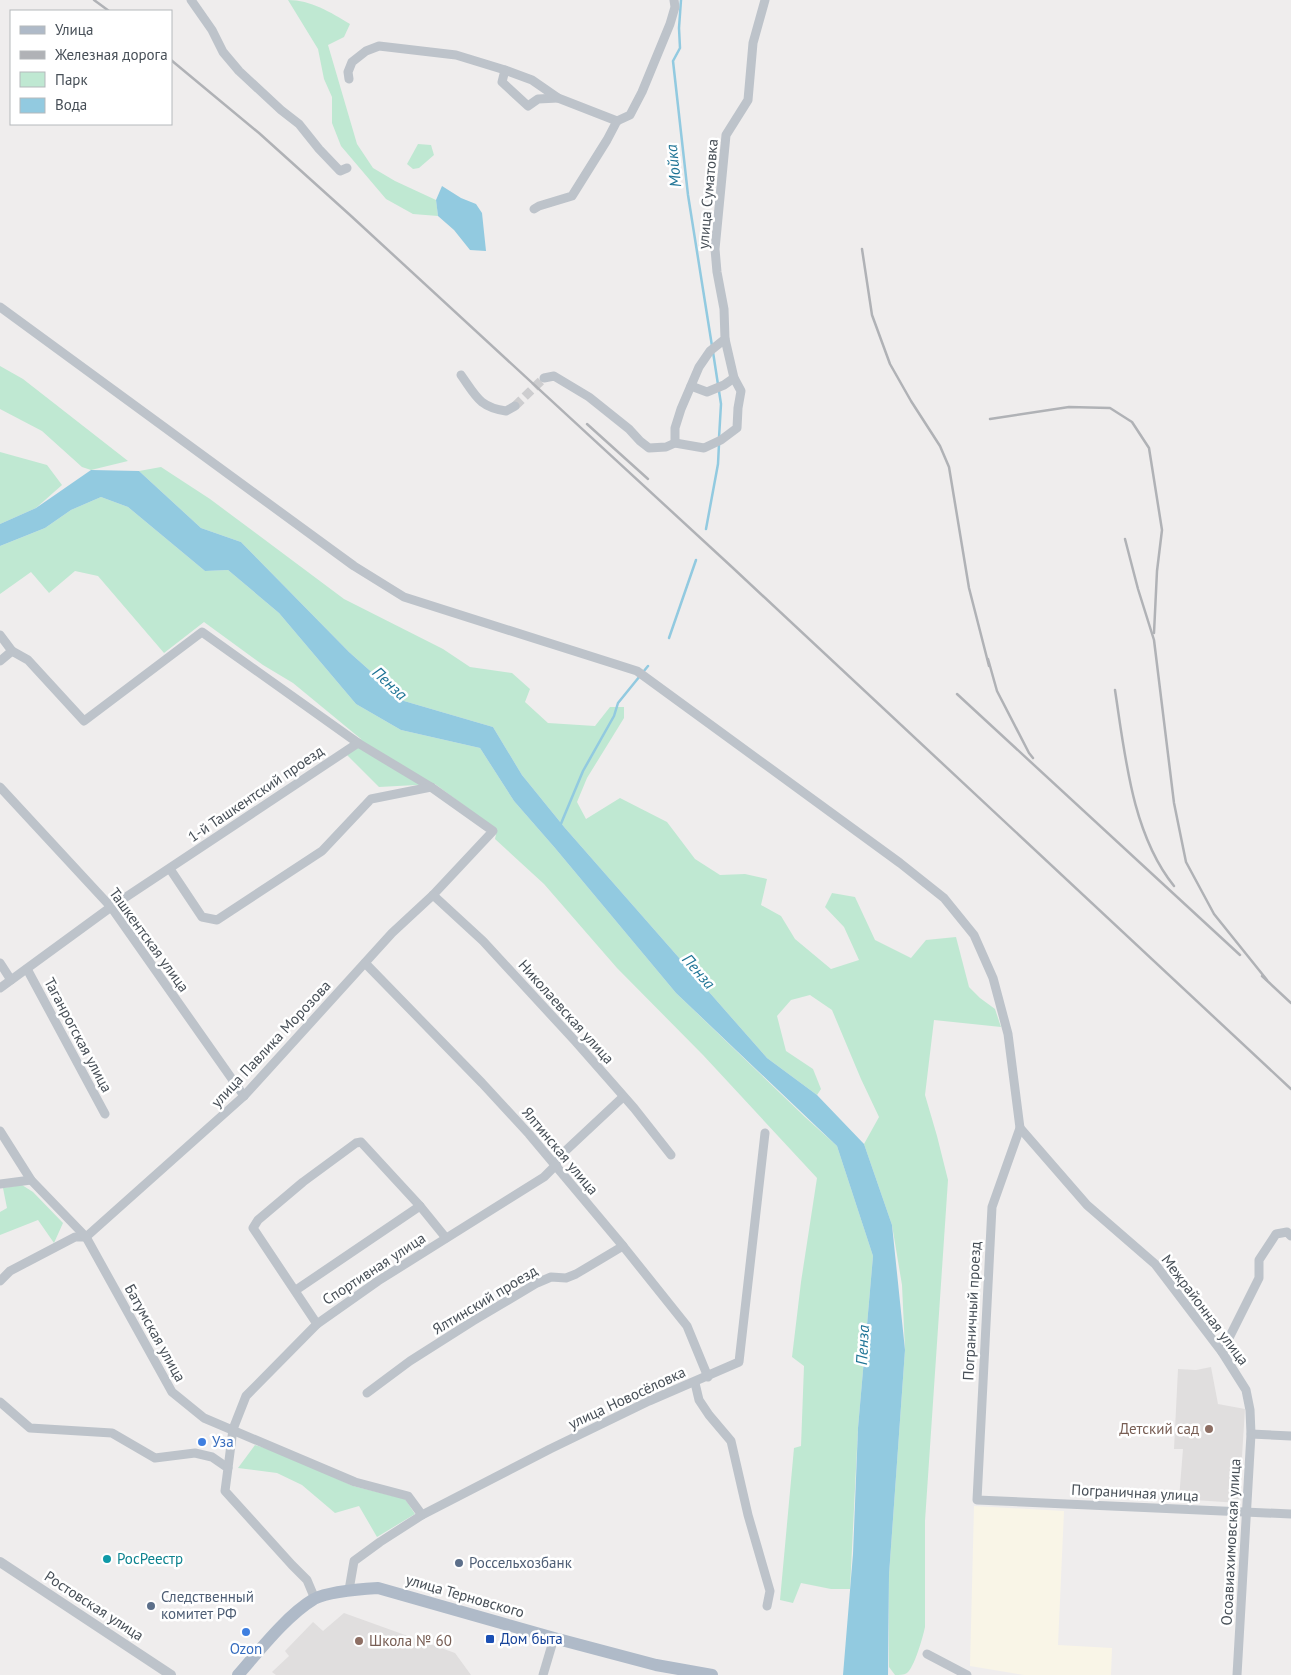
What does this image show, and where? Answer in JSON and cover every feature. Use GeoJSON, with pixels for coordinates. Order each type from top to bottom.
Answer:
{"type":"FeatureCollection","features":[{"type":"Feature","properties":{"kind":"main road","name":"улица Терновского"},"geometry":{"type":"LineString","coordinates":[[238,1675],[291,1617],[315,1599],[349,1590],[378,1588],[656,1666],[712,1675]]}},
{"type":"Feature","properties":{"kind":"street"},"geometry":{"type":"LineString","coordinates":[[191,0],[212,30],[223,52],[239,71],[299,124],[319,149],[340,170],[347,168]]}},
{"type":"Feature","properties":{"kind":"street"},"geometry":{"type":"LineString","coordinates":[[534,209],[572,196],[617,121],[630,115],[642,92],[670,24],[675,7],[674,0]]}},
{"type":"Feature","properties":{"kind":"street","name":"улица Суматовка"},"geometry":{"type":"LineString","coordinates":[[675,443],[704,448],[721,440],[737,428],[738,408],[742,391],[734,378],[725,339],[724,309],[717,272],[715,248],[726,134],[748,100],[753,43],[765,0]]}},
{"type":"Feature","properties":{"kind":"street"},"geometry":{"type":"LineString","coordinates":[[348,79],[348,72],[352,62],[366,51],[379,46],[456,55],[532,80],[558,98],[617,121]]}},
{"type":"Feature","properties":{"kind":"street"},"geometry":{"type":"LineString","coordinates":[[506,70],[502,82],[528,106],[538,99],[558,98]]}},
{"type":"Feature","properties":{"kind":"street"},"geometry":{"type":"LineString","coordinates":[[0,307],[354,566],[404,597],[637,672],[648,678],[900,863],[944,898],[974,935],[992,978],[1008,1034],[1020,1128]]}},
{"type":"Feature","properties":{"kind":"street"},"geometry":{"type":"LineString","coordinates":[[544,378],[554,376],[589,397],[629,429],[649,448],[666,447],[675,443],[675,428],[681,409],[699,367],[710,351],[725,339]]}},
{"type":"Feature","properties":{"kind":"street"},"geometry":{"type":"LineString","coordinates":[[461,375],[480,402],[491,409],[506,411],[514,406]]}},
{"type":"Feature","properties":{"kind":"street"},"geometry":{"type":"LineString","coordinates":[[692,386],[707,392],[724,385],[734,378]]}},
{"type":"Feature","properties":{"kind":"street"},"geometry":{"type":"LineString","coordinates":[[0,635],[12,651],[28,660],[84,720],[202,632],[358,743],[432,787]]}},
{"type":"Feature","properties":{"kind":"street"},"geometry":{"type":"LineString","coordinates":[[0,661],[12,651]]}},
{"type":"Feature","properties":{"kind":"street","name":"1-й Ташкентский проезд"},"geometry":{"type":"LineString","coordinates":[[0,988],[111,907],[358,743]]}},
{"type":"Feature","properties":{"kind":"street","name":"Ташкентская улица"},"geometry":{"type":"LineString","coordinates":[[0,787],[111,907],[244,1096]]}},
{"type":"Feature","properties":{"kind":"street"},"geometry":{"type":"LineString","coordinates":[[170,869],[202,917],[217,920],[322,851],[371,799],[432,787]]}},
{"type":"Feature","properties":{"kind":"street","name":"улица Павлика Морозова"},"geometry":{"type":"LineString","coordinates":[[0,1281],[10,1271],[75,1237],[86,1237],[244,1096],[392,933],[433,895],[493,831],[432,787]]}},
{"type":"Feature","properties":{"kind":"street","name":"Николаевская улица"},"geometry":{"type":"LineString","coordinates":[[433,895],[483,941],[576,1042],[624,1097],[671,1156]]}},
{"type":"Feature","properties":{"kind":"street"},"geometry":{"type":"LineString","coordinates":[[0,963],[11,980]]}},
{"type":"Feature","properties":{"kind":"street","name":"Ялтинская улица"},"geometry":{"type":"LineString","coordinates":[[365,963],[482,1083],[623,1246],[688,1326],[708,1377]]}},
{"type":"Feature","properties":{"kind":"street","name":"Таганрогская улица"},"geometry":{"type":"LineString","coordinates":[[27,969],[105,1114]]}},
{"type":"Feature","properties":{"kind":"street","name":"Спортивная улица"},"geometry":{"type":"LineString","coordinates":[[315,1599],[307,1580],[225,1491],[233,1430],[246,1396],[317,1324],[378,1281],[544,1177],[555,1166],[561,1155],[624,1097]]}},
{"type":"Feature","properties":{"kind":"street","name":"Межрайонная улица"},"geometry":{"type":"LineString","coordinates":[[1020,1128],[1087,1205],[1155,1264],[1222,1352],[1246,1390],[1250,1410]]}},
{"type":"Feature","properties":{"kind":"street","name":"Пограничный проезд"},"geometry":{"type":"LineString","coordinates":[[977,1500],[992,1207],[1020,1128]]}},
{"type":"Feature","properties":{"kind":"street","name":"Батумская улица"},"geometry":{"type":"LineString","coordinates":[[0,1131],[30,1180],[86,1237],[172,1392],[204,1418],[355,1482],[408,1496],[422,1515]]}},
{"type":"Feature","properties":{"kind":"street","name":"улица Новосёловка"},"geometry":{"type":"LineString","coordinates":[[349,1590],[354,1561],[422,1515],[550,1449],[649,1401],[739,1362],[765,1133]]}},
{"type":"Feature","properties":{"kind":"street","name":"Спортивная улица"},"geometry":{"type":"LineString","coordinates":[[317,1324],[253,1228],[258,1220],[296,1188],[356,1143],[360,1142],[420,1206],[446,1238]]}},
{"type":"Feature","properties":{"kind":"street"},"geometry":{"type":"LineString","coordinates":[[0,1184],[30,1180]]}},
{"type":"Feature","properties":{"kind":"street","name":"Спортивная улица"},"geometry":{"type":"LineString","coordinates":[[296,1290],[420,1206]]}},
{"type":"Feature","properties":{"kind":"street"},"geometry":{"type":"LineString","coordinates":[[1222,1352],[1259,1278],[1259,1260],[1276,1234],[1287,1232],[1291,1236]]}},
{"type":"Feature","properties":{"kind":"street","name":"Ялтинский проезд"},"geometry":{"type":"LineString","coordinates":[[367,1393],[473,1321],[537,1283],[551,1277],[566,1278],[576,1274],[623,1246]]}},
{"type":"Feature","properties":{"kind":"street"},"geometry":{"type":"LineString","coordinates":[[694,1383],[699,1400],[731,1441],[748,1514],[770,1591],[767,1606]]}},
{"type":"Feature","properties":{"kind":"street"},"geometry":{"type":"LineString","coordinates":[[0,1402],[30,1428],[112,1434],[155,1458],[195,1453],[212,1457],[228,1468]]}},
{"type":"Feature","properties":{"kind":"street","name":"Осоавиахимовская улица"},"geometry":{"type":"LineString","coordinates":[[1237,1675],[1251,1434],[1250,1410]]}},
{"type":"Feature","properties":{"kind":"street"},"geometry":{"type":"LineString","coordinates":[[1251,1434],[1291,1436]]}},
{"type":"Feature","properties":{"kind":"street","name":"Пограничная улица"},"geometry":{"type":"LineString","coordinates":[[977,1500],[1291,1514]]}},
{"type":"Feature","properties":{"kind":"street","name":"Ростовская улица"},"geometry":{"type":"LineString","coordinates":[[0,1562],[171,1675]]}},
{"type":"Feature","properties":{"kind":"street"},"geometry":{"type":"LineString","coordinates":[[543,1675],[554,1638]]}},
{"type":"Feature","properties":{"kind":"street"},"geometry":{"type":"LineString","coordinates":[[927,1654],[967,1675]]}},
{"type":"Feature","properties":{"kind":"shaded area","name":"Детский сад"},"geometry":{"type":"Polygon","coordinates":[[[1211,1367],[1218,1404],[1245,1409],[1239,1503],[1179,1499],[1183,1449],[1174,1449],[1178,1369],[1196,1370],[1211,1367]]]}},
{"type":"Feature","properties":{"kind":"shaded area"},"geometry":{"type":"Polygon","coordinates":[[[974,1506],[1064,1511],[1058,1645],[1112,1648],[1111,1675],[1024,1675],[970,1666],[974,1506]]]}},
{"type":"Feature","properties":{"kind":"shaded area","name":"Школа № 60"},"geometry":{"type":"Polygon","coordinates":[[[344,1613],[455,1653],[471,1675],[276,1675],[272,1672],[289,1656],[285,1651],[313,1622],[323,1631],[344,1613]]]}},
{"type":"Feature","properties":{"kind":"green space"},"geometry":{"type":"Polygon","coordinates":[[[288,0],[312,4],[350,24],[344,37],[328,45],[357,144],[373,168],[395,181],[436,200],[438,216],[413,214],[386,199],[341,146],[332,123],[332,97],[324,79],[318,49],[288,0]]]}},
{"type":"Feature","properties":{"kind":"green space"},"geometry":{"type":"Polygon","coordinates":[[[418,144],[431,145],[434,155],[419,168],[413,169],[407,164],[418,144]]]}},
{"type":"Feature","properties":{"kind":"green space"},"geometry":{"type":"Polygon","coordinates":[[[0,366],[23,379],[128,461],[91,470],[82,467],[42,431],[0,409],[0,366]]]}},
{"type":"Feature","properties":{"kind":"green space"},"geometry":{"type":"Polygon","coordinates":[[[0,452],[47,465],[62,485],[36,508],[0,524],[0,452]]]}},
{"type":"Feature","properties":{"kind":"green space"},"geometry":{"type":"Polygon","coordinates":[[[161,467],[210,499],[344,599],[443,649],[470,667],[512,673],[530,689],[525,702],[548,723],[595,726],[610,707],[624,707],[624,718],[587,778],[577,802],[586,819],[620,798],[667,822],[695,859],[720,875],[745,874],[767,879],[761,905],[781,916],[795,939],[831,969],[859,960],[844,927],[825,907],[832,893],[855,897],[875,940],[911,958],[926,940],[956,937],[969,987],[995,1009],[1001,1027],[934,1020],[925,1095],[948,1180],[925,1521],[925,1627],[915,1659],[907,1673],[895,1675],[889,1667],[889,1575],[905,1350],[902,1285],[892,1225],[864,1144],[879,1117],[832,1010],[810,995],[791,1000],[777,1016],[786,1051],[813,1069],[821,1089],[817,1095],[767,1058],[565,828],[522,775],[493,727],[404,701],[349,652],[241,542],[201,528],[139,471],[161,467]]]}},
{"type":"Feature","properties":{"kind":"green space"},"geometry":{"type":"Polygon","coordinates":[[[101,497],[128,507],[205,571],[228,570],[279,613],[356,704],[401,730],[480,748],[514,801],[676,993],[837,1146],[873,1256],[858,1428],[850,1589],[831,1589],[801,1583],[793,1603],[780,1600],[794,1448],[801,1446],[804,1366],[792,1357],[817,1178],[703,1055],[617,968],[544,884],[495,839],[497,830],[435,784],[379,787],[347,755],[361,739],[293,683],[263,665],[204,622],[164,653],[98,576],[75,571],[49,593],[31,572],[0,594],[0,546],[45,528],[71,510],[101,497]]]}},
{"type":"Feature","properties":{"kind":"green space"},"geometry":{"type":"Polygon","coordinates":[[[22,1185],[33,1192],[63,1223],[54,1243],[38,1220],[0,1235],[0,1212],[7,1208],[3,1188],[22,1185]]]}},
{"type":"Feature","properties":{"kind":"green space"},"geometry":{"type":"Polygon","coordinates":[[[255,1445],[281,1453],[353,1486],[405,1499],[415,1514],[377,1537],[359,1506],[335,1513],[302,1485],[277,1473],[238,1468],[255,1445]]]}},
{"type":"Feature","properties":{"kind":"water"},"geometry":{"type":"Polygon","coordinates":[[[442,186],[461,198],[476,204],[482,213],[486,251],[470,250],[454,230],[438,216],[436,200],[442,186]]]}},
{"type":"Feature","properties":{"kind":"water"},"geometry":{"type":"Polygon","coordinates":[[[91,470],[139,471],[201,528],[241,542],[349,652],[404,701],[493,727],[522,775],[565,828],[767,1058],[817,1095],[864,1144],[892,1225],[905,1350],[889,1575],[888,1675],[843,1675],[853,1554],[858,1428],[873,1256],[837,1146],[676,993],[514,801],[480,748],[401,730],[356,704],[279,613],[228,570],[205,571],[128,507],[101,497],[71,510],[45,528],[0,546],[0,524],[36,508],[91,470]]]}},
{"type":"Feature","properties":{"kind":"waterway","name":"Мойка"},"geometry":{"type":"LineString","coordinates":[[681,0],[680,48],[673,61],[688,195],[712,346]]}},
{"type":"Feature","properties":{"kind":"waterway"},"geometry":{"type":"LineString","coordinates":[[713,352],[721,404],[719,438]]}},
{"type":"Feature","properties":{"kind":"waterway"},"geometry":{"type":"LineString","coordinates":[[706,529],[718,464],[719,444]]}},
{"type":"Feature","properties":{"kind":"waterway"},"geometry":{"type":"LineString","coordinates":[[669,638],[696,560]]}},
{"type":"Feature","properties":{"kind":"waterway"},"geometry":{"type":"LineString","coordinates":[[560,826],[583,771],[614,716],[618,703],[648,666]]}},
{"type":"Feature","properties":{"kind":"tunnel"},"geometry":{"type":"LineString","coordinates":[[515,406],[544,378]]}},
{"type":"Feature","properties":{"kind":"railway"},"geometry":{"type":"LineString","coordinates":[[94,0],[108,10]]}},
{"type":"Feature","properties":{"kind":"railway"},"geometry":{"type":"LineString","coordinates":[[172,61],[259,133],[350,215],[733,568],[1291,1089]]}},
{"type":"Feature","properties":{"kind":"railway"},"geometry":{"type":"LineString","coordinates":[[862,249],[872,315],[890,364],[940,446],[949,467],[969,588],[989,666]]}},
{"type":"Feature","properties":{"kind":"railway"},"geometry":{"type":"LineString","coordinates":[[990,419],[1069,407],[1110,408],[1132,422],[1149,448],[1162,530],[1157,571],[1154,633]]}},
{"type":"Feature","properties":{"kind":"railway"},"geometry":{"type":"LineString","coordinates":[[587,424],[648,479]]}},
{"type":"Feature","properties":{"kind":"railway"},"geometry":{"type":"LineString","coordinates":[[1125,539],[1154,640],[1174,803],[1186,862],[1214,914],[1267,980]]}},
{"type":"Feature","properties":{"kind":"railway"},"geometry":{"type":"LineString","coordinates":[[988,659],[997,691],[1033,758]]}},
{"type":"Feature","properties":{"kind":"railway"},"geometry":{"type":"LineString","coordinates":[[1115,690],[1132,793],[1148,843],[1174,886]]}},
{"type":"Feature","properties":{"kind":"railway"},"geometry":{"type":"LineString","coordinates":[[957,694],[1240,955]]}},
{"type":"Feature","properties":{"kind":"railway"},"geometry":{"type":"LineString","coordinates":[[1262,976],[1291,1003]]}},
{"type":"Feature","properties":{"kind":"place","name":"Детский сад"},"geometry":{"type":"Point","coordinates":[1209,1429]}},
{"type":"Feature","properties":{"kind":"place","name":"Уза"},"geometry":{"type":"Point","coordinates":[202,1442]}},
{"type":"Feature","properties":{"kind":"place","name":"РосРеестр"},"geometry":{"type":"Point","coordinates":[107,1559]}},
{"type":"Feature","properties":{"kind":"place","name":"Россельхозбанк"},"geometry":{"type":"Point","coordinates":[459,1563]}},
{"type":"Feature","properties":{"kind":"place","name":"Следственный комитет РФ"},"geometry":{"type":"Point","coordinates":[151,1606]}},
{"type":"Feature","properties":{"kind":"place","name":"Ozon"},"geometry":{"type":"Point","coordinates":[246,1632]}},
{"type":"Feature","properties":{"kind":"place","name":"Дом быта"},"geometry":{"type":"Point","coordinates":[490,1639]}},
{"type":"Feature","properties":{"kind":"place","name":"Школа № 60"},"geometry":{"type":"Point","coordinates":[359,1641]}},
{"type":"Feature","properties":{"kind":"water label","name":"Пенза"},"geometry":{"type":"Point","coordinates":[390,683]}},
{"type":"Feature","properties":{"kind":"water label","name":"Пенза"},"geometry":{"type":"Point","coordinates":[699,971]}},
{"type":"Feature","properties":{"kind":"water label","name":"Пенза"},"geometry":{"type":"Point","coordinates":[862,1345]}}]}
